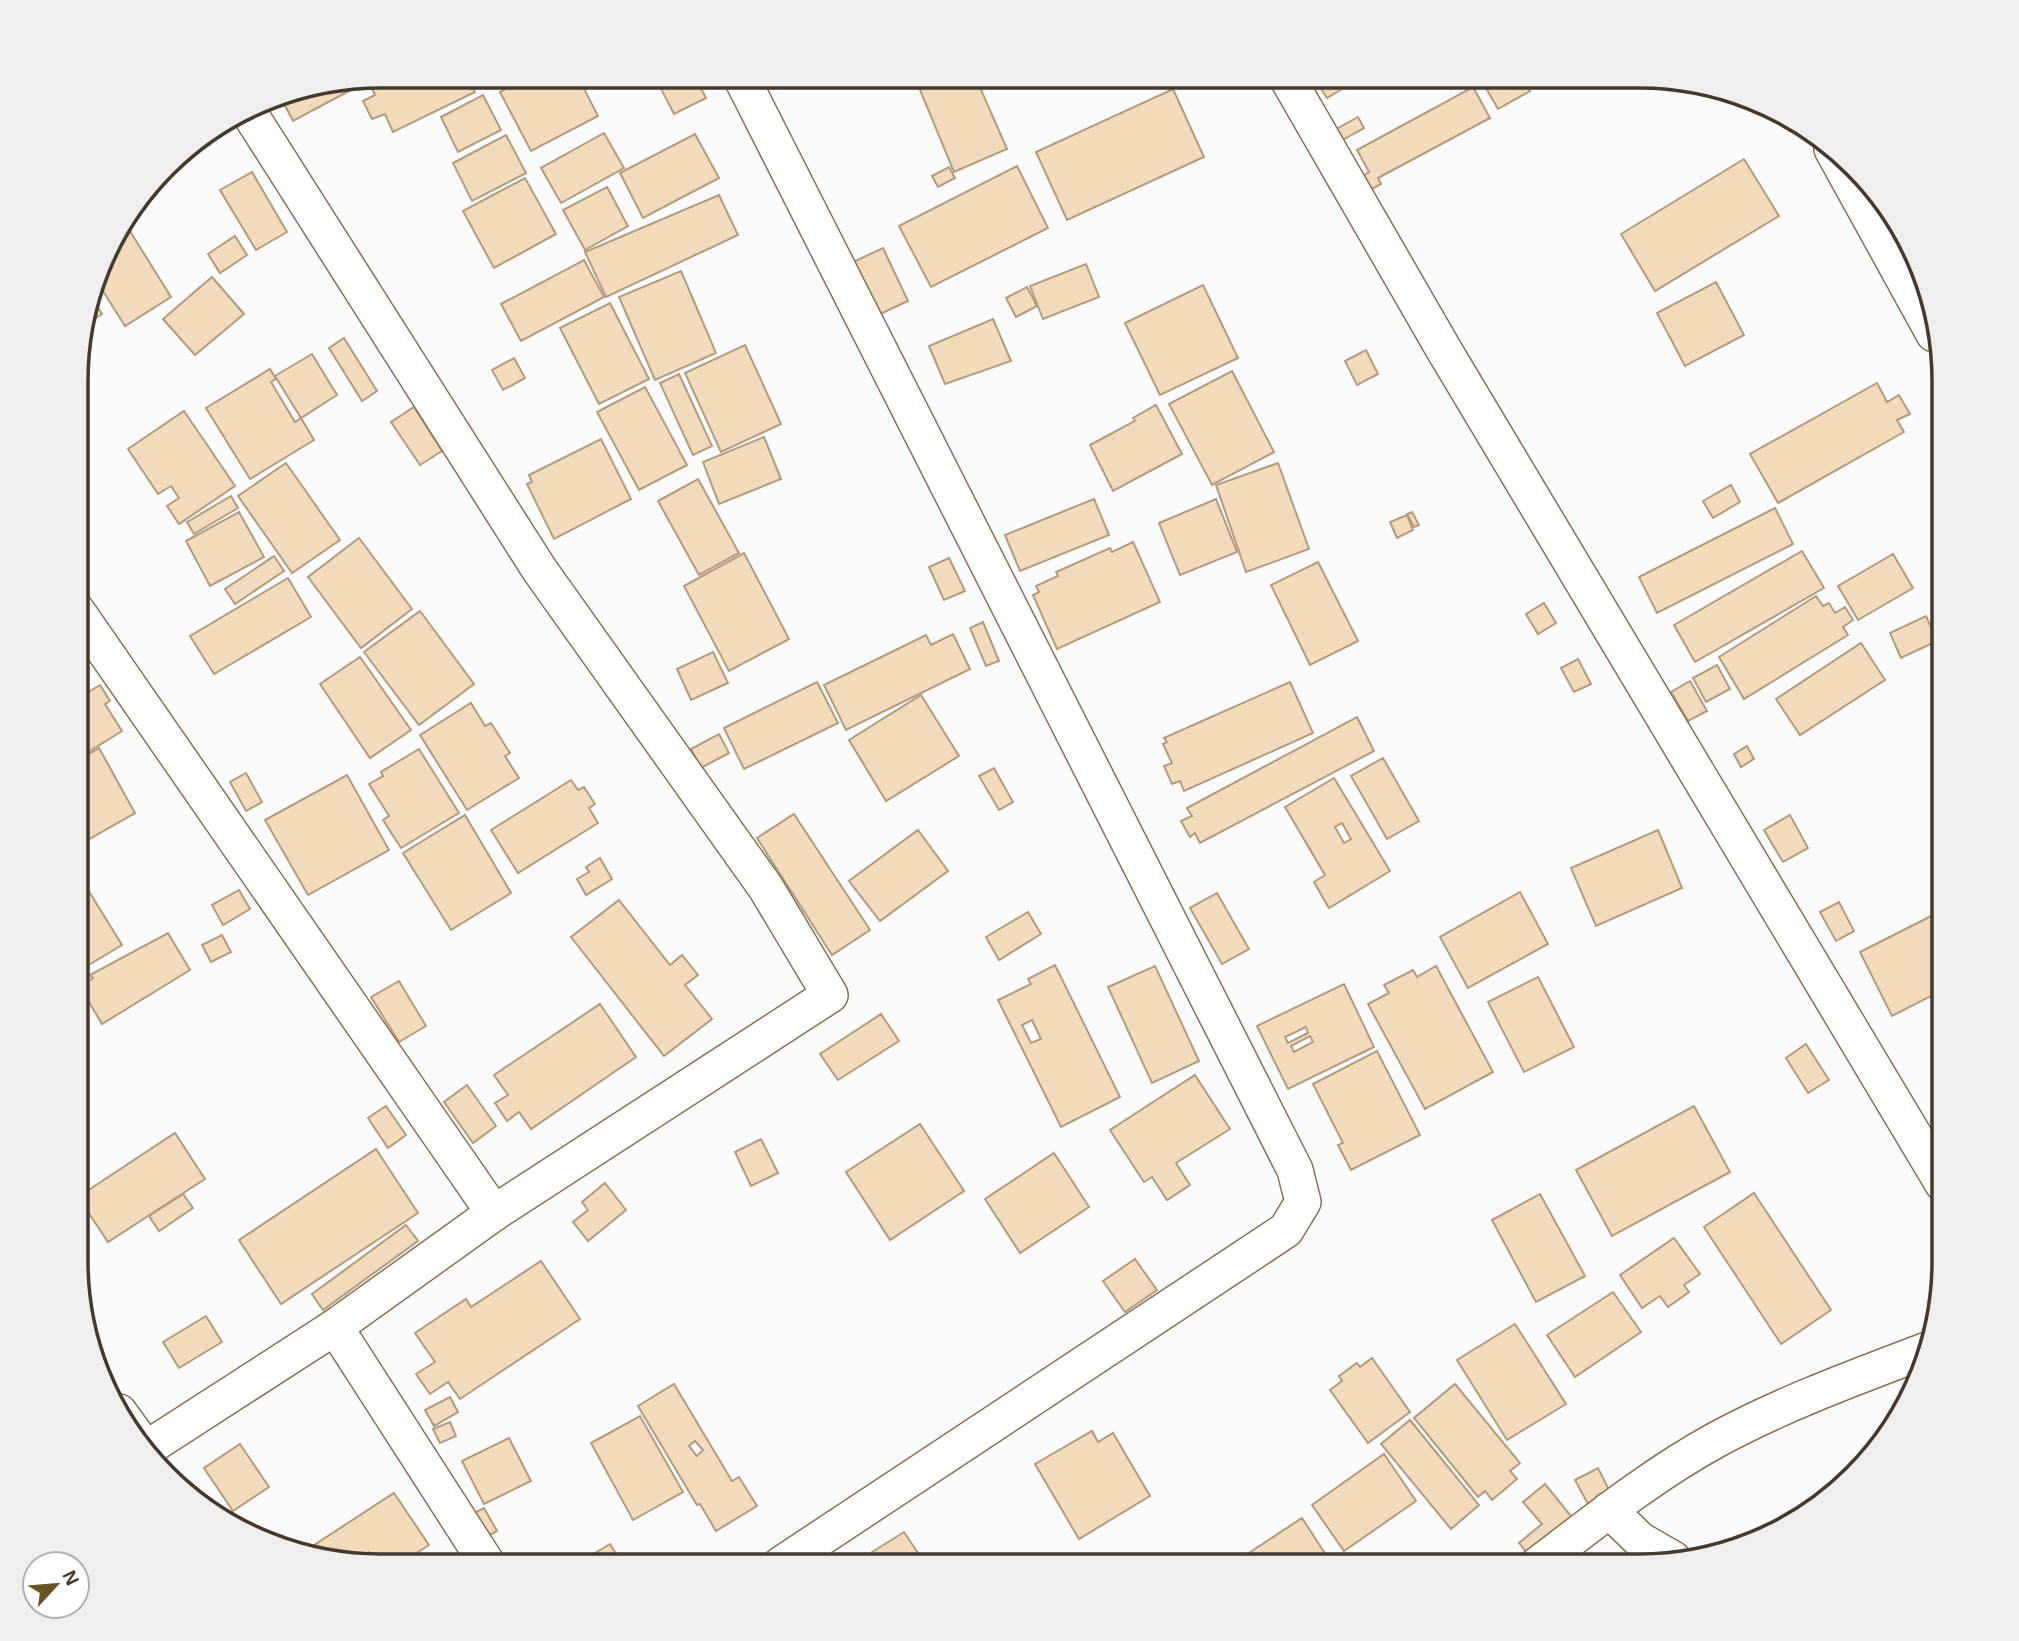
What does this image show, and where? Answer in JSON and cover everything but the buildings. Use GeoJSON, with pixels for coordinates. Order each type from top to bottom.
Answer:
{"type":"FeatureCollection","features":[{"type":"Feature","properties":{"kind":"street"},"geometry":{"type":"LineString","coordinates":[[747,88],[1295,1170],[1303,1202],[1286,1230],[797,1554]]}},
{"type":"Feature","properties":{"kind":"street"},"geometry":{"type":"LineString","coordinates":[[1293,88],[1444,350],[1932,1166]]}},
{"type":"Feature","properties":{"kind":"street"},"geometry":{"type":"LineString","coordinates":[[153,1445],[335,1327],[494,1213],[830,995],[766,888],[539,569],[252,117]]}},
{"type":"Feature","properties":{"kind":"street"},"geometry":{"type":"LineString","coordinates":[[1844,172],[1925,317]]}},
{"type":"Feature","properties":{"kind":"street"},"geometry":{"type":"LineString","coordinates":[[88,627],[494,1213]]}},
{"type":"Feature","properties":{"kind":"street"},"geometry":{"type":"LineString","coordinates":[[335,1327],[481,1554]]}},
{"type":"Feature","properties":{"kind":"street"},"geometry":{"type":"LineString","coordinates":[[1552,1554],[1609,1510],[1715,1440],[1916,1354]]}},
{"type":"Feature","properties":{"kind":"street"},"geometry":{"type":"LineString","coordinates":[[1609,1510],[1640,1540],[1662,1552]]}}]}
